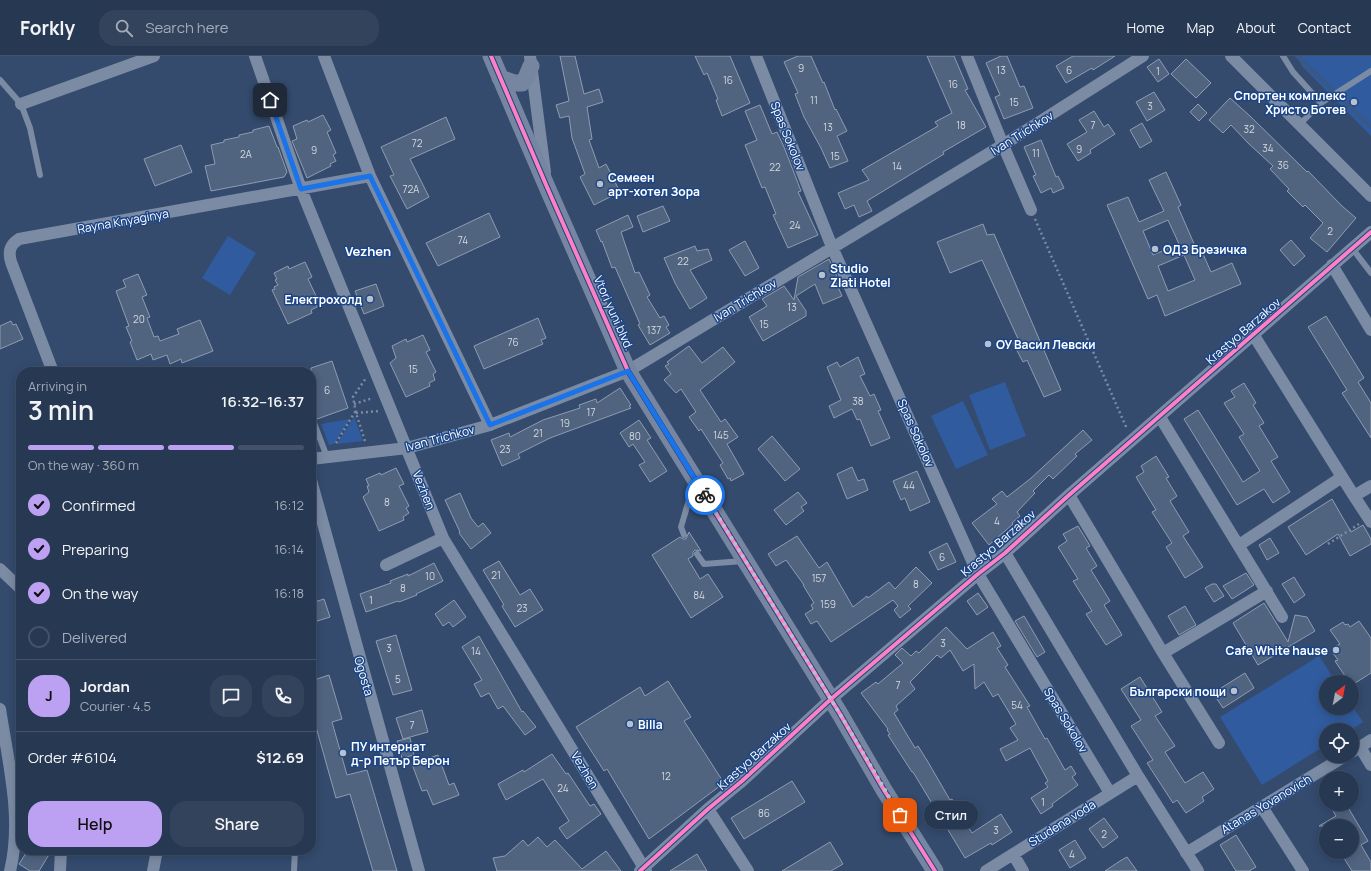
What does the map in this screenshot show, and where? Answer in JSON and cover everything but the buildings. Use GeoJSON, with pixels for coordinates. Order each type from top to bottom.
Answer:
{"type":"FeatureCollection","features":[{"type":"Feature","properties":{"kind":"street"},"geometry":{"type":"LineString","coordinates":[[21,104],[154,56]]}},
{"type":"Feature","properties":{"kind":"street","name":"Vezhen"},"geometry":{"type":"LineString","coordinates":[[255,56],[301,189],[408,448],[443,538],[643,870]]}},
{"type":"Feature","properties":{"kind":"street"},"geometry":{"type":"LineString","coordinates":[[324,56],[370,176],[490,425]]}},
{"type":"Feature","properties":{"kind":"street","name":"Vtori yuni blvd."},"geometry":{"type":"LineString","coordinates":[[491,56],[628,371],[831,699],[884,790],[935,871]]}},
{"type":"Feature","properties":{"kind":"street","name":"Spas Sokolov"},"geometry":{"type":"LineString","coordinates":[[756,56],[832,247],[978,574],[1110,793]]}},
{"type":"Feature","properties":{"kind":"street"},"geometry":{"type":"LineString","coordinates":[[967,56],[1031,210]]}},
{"type":"Feature","properties":{"kind":"street","name":"Ivan Trichkov"},"geometry":{"type":"LineString","coordinates":[[316,458],[408,448],[490,425],[628,371],[1003,145],[1143,56]]}},
{"type":"Feature","properties":{"kind":"street"},"geometry":{"type":"LineString","coordinates":[[1231,56],[1371,196]]}},
{"type":"Feature","properties":{"kind":"street"},"geometry":{"type":"LineString","coordinates":[[500,78],[514,83],[522,83],[526,78],[531,61]]}},
{"type":"Feature","properties":{"kind":"street"},"geometry":{"type":"LineString","coordinates":[[531,61],[547,187]]}},
{"type":"Feature","properties":{"kind":"street","name":"Rayna Knyaginya"},"geometry":{"type":"LineString","coordinates":[[51,367],[10,262],[10,248],[14,242],[19,239],[370,176]]}},
{"type":"Feature","properties":{"kind":"street","name":"Krastyo Barzakov"},"geometry":{"type":"LineString","coordinates":[[643,870],[708,809],[742,782],[831,699],[978,574],[1005,553],[1069,495],[1371,232]]}},
{"type":"Feature","properties":{"kind":"street"},"geometry":{"type":"LineString","coordinates":[[1332,265],[1371,330]]}},
{"type":"Feature","properties":{"kind":"street"},"geometry":{"type":"LineString","coordinates":[[1253,334],[1370,520]]}},
{"type":"Feature","properties":{"kind":"street"},"geometry":{"type":"LineString","coordinates":[[1160,417],[1282,617]]}},
{"type":"Feature","properties":{"kind":"street"},"geometry":{"type":"LineString","coordinates":[[1239,545],[1342,477]]}},
{"type":"Feature","properties":{"kind":"street"},"geometry":{"type":"LineString","coordinates":[[1354,496],[1371,486]]}},
{"type":"Feature","properties":{"kind":"street"},"geometry":{"type":"LineString","coordinates":[[1069,495],[1218,744]]}},
{"type":"Feature","properties":{"kind":"street","name":"Ogosta"},"geometry":{"type":"LineString","coordinates":[[316,498],[419,871]]}},
{"type":"Feature","properties":{"kind":"street"},"geometry":{"type":"LineString","coordinates":[[386,565],[443,538]]}},
{"type":"Feature","properties":{"kind":"street"},"geometry":{"type":"LineString","coordinates":[[1005,553],[1138,776],[1198,871]]}},
{"type":"Feature","properties":{"kind":"street"},"geometry":{"type":"LineString","coordinates":[[0,569],[16,583]]}},
{"type":"Feature","properties":{"kind":"street"},"geometry":{"type":"LineString","coordinates":[[1163,653],[1267,591]]}},
{"type":"Feature","properties":{"kind":"street"},"geometry":{"type":"LineString","coordinates":[[0,709],[16,821],[10,871]]}},
{"type":"Feature","properties":{"kind":"street"},"geometry":{"type":"LineString","coordinates":[[1359,748],[1371,740]]}},
{"type":"Feature","properties":{"kind":"street"},"geometry":{"type":"LineString","coordinates":[[1359,753],[1371,765]]}},
{"type":"Feature","properties":{"kind":"street","name":"Atanas Yovanovich"},"geometry":{"type":"LineString","coordinates":[[1186,853],[1334,763]]}},
{"type":"Feature","properties":{"kind":"street","name":"Studena voda"},"geometry":{"type":"LineString","coordinates":[[986,871],[1138,776]]}},
{"type":"Feature","properties":{"kind":"street"},"geometry":{"type":"LineString","coordinates":[[1262,807],[1303,871]]}},
{"type":"Feature","properties":{"kind":"street"},"geometry":{"type":"LineString","coordinates":[[708,809],[748,871]]}},
{"type":"Feature","properties":{"kind":"street"},"geometry":{"type":"LineString","coordinates":[[1013,854],[1023,871]]}},
{"type":"Feature","properties":{"kind":"street"},"geometry":{"type":"LineString","coordinates":[[60,871],[61,855]]}},
{"type":"Feature","properties":{"kind":"street"},"geometry":{"type":"LineString","coordinates":[[153,871],[156,855]]}},
{"type":"Feature","properties":{"kind":"lane"},"geometry":{"type":"LineString","coordinates":[[1283,56],[1293,72],[1321,103]]}},
{"type":"Feature","properties":{"kind":"lane"},"geometry":{"type":"LineString","coordinates":[[1299,124],[1321,103],[1371,71]]}},
{"type":"Feature","properties":{"kind":"lane"},"geometry":{"type":"LineString","coordinates":[[0,80],[21,104],[30,128],[40,175]]}},
{"type":"Feature","properties":{"kind":"lane"},"geometry":{"type":"LineString","coordinates":[[1352,248],[1371,273]]}},
{"type":"Feature","properties":{"kind":"lane"},"geometry":{"type":"LineString","coordinates":[[316,428],[327,457]]}},
{"type":"Feature","properties":{"kind":"lane"},"geometry":{"type":"LineString","coordinates":[[684,535],[681,527],[695,479]]}},
{"type":"Feature","properties":{"kind":"lane"},"geometry":{"type":"LineString","coordinates":[[697,554],[704,564],[745,561]]}},
{"type":"Feature","properties":{"kind":"lane"},"geometry":{"type":"LineString","coordinates":[[294,871],[295,855]]}},
{"type":"Feature","properties":{"kind":"path"},"geometry":{"type":"LineString","coordinates":[[1031,210],[1132,440]]}},
{"type":"Feature","properties":{"kind":"path"},"geometry":{"type":"LineString","coordinates":[[369,453],[356,412],[353,397],[374,366]]}},
{"type":"Feature","properties":{"kind":"path"},"geometry":{"type":"LineString","coordinates":[[354,404],[385,393]]}},
{"type":"Feature","properties":{"kind":"path"},"geometry":{"type":"LineString","coordinates":[[356,412],[392,409]]}},
{"type":"Feature","properties":{"kind":"path"},"geometry":{"type":"LineString","coordinates":[[327,457],[356,412]]}},
{"type":"Feature","properties":{"kind":"path"},"geometry":{"type":"LineString","coordinates":[[1328,544],[1370,520]]}},
{"type":"Feature","properties":{"kind":"shaded area","name":"Спортен комплекс Христо Ботев"},"geometry":{"type":"Polygon","coordinates":[[[1296,56],[1371,56],[1371,136],[1303,67],[1296,56]]]}},
{"type":"Feature","properties":{"kind":"shaded area"},"geometry":{"type":"Polygon","coordinates":[[[228,236],[256,253],[230,295],[202,278],[228,236]]]}},
{"type":"Feature","properties":{"kind":"shaded area"},"geometry":{"type":"Polygon","coordinates":[[[1005,382],[1026,436],[990,450],[969,395],[1005,382]]]}},
{"type":"Feature","properties":{"kind":"shaded area"},"geometry":{"type":"Polygon","coordinates":[[[963,401],[988,455],[956,469],[931,416],[963,401]]]}},
{"type":"Feature","properties":{"kind":"shaded area"},"geometry":{"type":"Polygon","coordinates":[[[354,417],[363,441],[337,444],[354,417]]]}},
{"type":"Feature","properties":{"kind":"shaded area"},"geometry":{"type":"Polygon","coordinates":[[[350,419],[334,444],[329,445],[321,424],[350,419]]]}},
{"type":"Feature","properties":{"kind":"shaded area"},"geometry":{"type":"Polygon","coordinates":[[[1319,656],[1331,675],[1319,675],[1319,715],[1358,715],[1363,722],[1359,725],[1359,723],[1319,723],[1319,749],[1262,785],[1220,717],[1319,656]]]}},
{"type":"Feature","properties":{"kind":"waterway"},"geometry":{"type":"LineString","coordinates":[[1297,56],[1371,127]]}},
{"type":"Feature","properties":{"kind":"cycle path"},"geometry":{"type":"LineString","coordinates":[[491,56],[628,371],[935,871]]}},
{"type":"Feature","properties":{"kind":"cycle path"},"geometry":{"type":"LineString","coordinates":[[640,871],[708,809],[742,781],[831,699],[978,574],[1005,553],[1069,495],[1371,232]]}},
{"type":"Feature","properties":{"kind":"way so far"},"geometry":{"type":"LineString","coordinates":[[705,495],[840,714],[900,815]]}},
{"type":"Feature","properties":{"kind":"place","name":"Спортен комплекс Христо Ботев"},"geometry":{"type":"Point","coordinates":[1354,102]}},
{"type":"Feature","properties":{"kind":"place","name":"Семеен арт-хотел Зора"},"geometry":{"type":"Point","coordinates":[600,184]}},
{"type":"Feature","properties":{"kind":"place","name":"ОДЗ Брезичка"},"geometry":{"type":"Point","coordinates":[1155,249]}},
{"type":"Feature","properties":{"kind":"place","name":"Studio Zlati Hotel"},"geometry":{"type":"Point","coordinates":[822,275]}},
{"type":"Feature","properties":{"kind":"place","name":"Електрохолд"},"geometry":{"type":"Point","coordinates":[370,299]}},
{"type":"Feature","properties":{"kind":"place","name":"ОУ Васил Левски"},"geometry":{"type":"Point","coordinates":[988,344]}},
{"type":"Feature","properties":{"kind":"place","name":"Cafe White hause"},"geometry":{"type":"Point","coordinates":[1336,650]}},
{"type":"Feature","properties":{"kind":"place","name":"Български пощи"},"geometry":{"type":"Point","coordinates":[1234,691]}},
{"type":"Feature","properties":{"kind":"place","name":"Billa"},"geometry":{"type":"Point","coordinates":[630,724]}},
{"type":"Feature","properties":{"kind":"place","name":"ПУ интернат д-р Петър Берон"},"geometry":{"type":"Point","coordinates":[343,753]}},
{"type":"Feature","properties":{"kind":"place","name":"Стил"},"geometry":{"type":"Point","coordinates":[900,815]}},
{"type":"Feature","properties":{"kind":"district","name":"Vezhen"},"geometry":{"type":"Point","coordinates":[368,251]}},
{"type":"Feature","properties":{"kind":"route"},"geometry":{"type":"LineString","coordinates":[[270,100],[301,189],[370,176],[490,425],[628,371],[705,495]]}}]}
